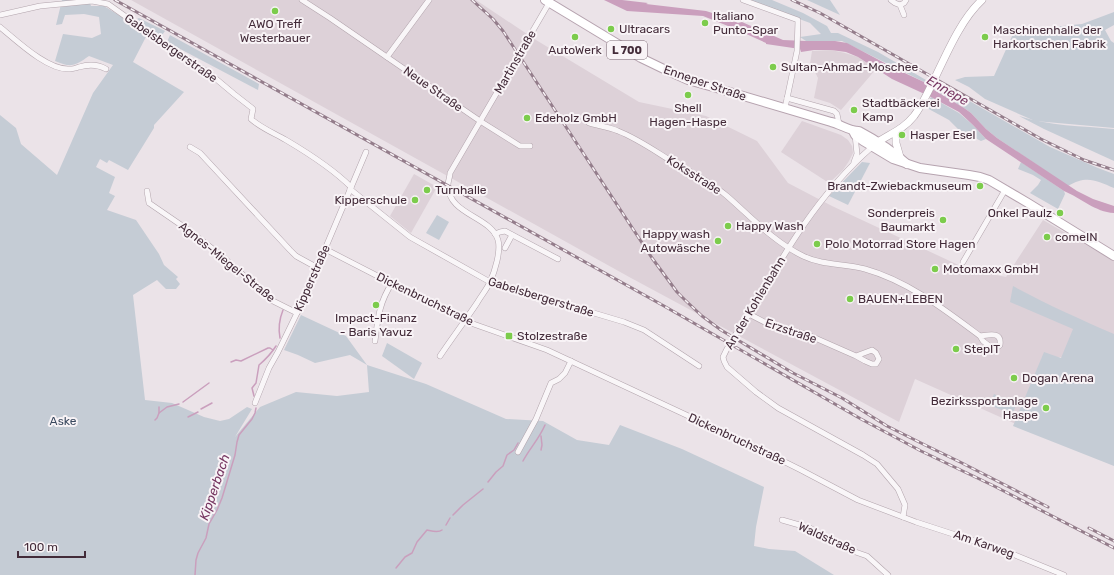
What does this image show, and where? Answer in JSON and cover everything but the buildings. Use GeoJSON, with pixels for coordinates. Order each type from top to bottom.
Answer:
{"type":"FeatureCollection","features":[{"type":"Feature","properties":{"kind":"main road","name":"Enneper Straße"},"geometry":{"type":"LineString","coordinates":[[547,1],[661,69],[688,80],[839,124],[854,133],[858,131],[893,159],[907,164],[920,168],[980,177],[989,180],[1005,190]]}},
{"type":"Feature","properties":{"kind":"main road"},"geometry":{"type":"LineString","coordinates":[[875,145],[896,132],[913,117],[925,98],[961,26],[980,1]]}},
{"type":"Feature","properties":{"kind":"main road"},"geometry":{"type":"LineString","coordinates":[[896,132],[896,144],[900,157]]}},
{"type":"Feature","properties":{"kind":"main road","name":"Enneper Straße"},"geometry":{"type":"LineString","coordinates":[[875,145],[900,157],[907,164]]}},
{"type":"Feature","properties":{"kind":"main road","name":"L 700"},"geometry":{"type":"LineString","coordinates":[[1005,190],[1114,256]]}},
{"type":"Feature","properties":{"kind":"street","name":"Neue Straße"},"geometry":{"type":"LineString","coordinates":[[302,0],[480,121]]}},
{"type":"Feature","properties":{"kind":"street"},"geometry":{"type":"LineString","coordinates":[[387,57],[429,0]]}},
{"type":"Feature","properties":{"kind":"street"},"geometry":{"type":"LineString","coordinates":[[743,0],[798,20],[797,51],[785,108]]}},
{"type":"Feature","properties":{"kind":"street"},"geometry":{"type":"LineString","coordinates":[[891,0],[900,5],[904,15]]}},
{"type":"Feature","properties":{"kind":"street"},"geometry":{"type":"LineString","coordinates":[[900,5],[906,0]]}},
{"type":"Feature","properties":{"kind":"street","name":"Gabelsbergerstraße"},"geometry":{"type":"LineString","coordinates":[[0,15],[47,6],[92,1],[108,4],[209,72],[253,109],[251,119],[257,124],[306,152],[327,167],[410,237],[490,282],[644,330],[699,366]]}},
{"type":"Feature","properties":{"kind":"street","name":"Martinstraße"},"geometry":{"type":"LineString","coordinates":[[496,234],[492,229],[460,208],[451,196],[448,186],[450,173],[547,1]]}},
{"type":"Feature","properties":{"kind":"street"},"geometry":{"type":"LineString","coordinates":[[0,27],[39,58],[56,67],[70,70],[86,65],[99,65],[106,69]]}},
{"type":"Feature","properties":{"kind":"street"},"geometry":{"type":"LineString","coordinates":[[788,98],[834,111],[837,114],[839,124]]}},
{"type":"Feature","properties":{"kind":"street"},"geometry":{"type":"LineString","coordinates":[[480,121],[520,146],[530,146]]}},
{"type":"Feature","properties":{"kind":"street","name":"Koksstraße"},"geometry":{"type":"LineString","coordinates":[[589,123],[617,130],[698,176],[725,195],[788,248],[823,263],[866,269],[894,280],[940,306],[980,336]]}},
{"type":"Feature","properties":{"kind":"street"},"geometry":{"type":"LineString","coordinates":[[853,163],[857,154],[854,133]]}},
{"type":"Feature","properties":{"kind":"street","name":"An der Kohlenbahn"},"geometry":{"type":"LineString","coordinates":[[875,145],[853,163],[813,211],[788,248],[723,357],[727,367],[756,392],[778,408],[877,464],[898,489],[905,505],[903,517]]}},
{"type":"Feature","properties":{"kind":"street"},"geometry":{"type":"LineString","coordinates":[[190,147],[200,153],[296,256],[316,267]]}},
{"type":"Feature","properties":{"kind":"street","name":"Kipperstraße"},"geometry":{"type":"LineString","coordinates":[[255,402],[269,368],[297,313],[366,152]]}},
{"type":"Feature","properties":{"kind":"street"},"geometry":{"type":"LineString","coordinates":[[963,262],[1005,190]]}},
{"type":"Feature","properties":{"kind":"street","name":"Agnes-Miegel-Straße"},"geometry":{"type":"LineString","coordinates":[[147,191],[149,203],[222,256],[271,300],[297,313]]}},
{"type":"Feature","properties":{"kind":"street"},"geometry":{"type":"LineString","coordinates":[[440,356],[490,282],[498,249],[496,234],[505,231],[558,259]]}},
{"type":"Feature","properties":{"kind":"street"},"geometry":{"type":"LineString","coordinates":[[505,248],[512,235]]}},
{"type":"Feature","properties":{"kind":"street","name":"Dickenbruchstraße"},"geometry":{"type":"LineString","coordinates":[[325,249],[465,321],[540,347],[763,451],[858,500],[903,517]]}},
{"type":"Feature","properties":{"kind":"street"},"geometry":{"type":"LineString","coordinates":[[374,341],[380,308],[385,294],[392,283]]}},
{"type":"Feature","properties":{"kind":"street","name":"Erzstraße"},"geometry":{"type":"LineString","coordinates":[[749,314],[774,328],[806,334],[856,356]]}},
{"type":"Feature","properties":{"kind":"street"},"geometry":{"type":"LineString","coordinates":[[518,452],[536,419],[551,383],[559,379],[565,373],[571,361]]}},
{"type":"Feature","properties":{"kind":"street","name":"Am Karweg"},"geometry":{"type":"LineString","coordinates":[[903,517],[1005,550],[1063,575]]}},
{"type":"Feature","properties":{"kind":"street","name":"Waldstraße"},"geometry":{"type":"LineString","coordinates":[[782,520],[810,528],[841,547],[868,556],[888,575]]}},
{"type":"Feature","properties":{"kind":"shaded area"},"geometry":{"type":"Polygon","coordinates":[[[131,0],[476,0],[536,40],[639,102],[706,116],[757,141],[788,183],[832,206],[967,269],[1006,277],[1043,220],[1114,261],[1114,340],[1066,357],[1042,358],[1018,425],[915,379],[899,422],[631,278],[131,0]]]}},
{"type":"Feature","properties":{"kind":"shaded area"},"geometry":{"type":"Polygon","coordinates":[[[604,0],[622,0],[706,11],[738,23],[742,22],[783,40],[835,41],[847,43],[926,83],[934,90],[971,113],[997,138],[1077,191],[1093,199],[1114,206],[1114,213],[1094,207],[1064,191],[986,139],[959,112],[892,79],[858,57],[846,52],[831,50],[801,52],[800,49],[766,44],[733,28],[703,16],[627,11],[604,0]]]}},
{"type":"Feature","properties":{"kind":"shaded area"},"geometry":{"type":"Polygon","coordinates":[[[831,50],[858,57],[876,69],[841,110],[830,103],[814,98],[818,78],[815,72],[809,70],[812,51],[831,50]]]}},
{"type":"Feature","properties":{"kind":"shaded area"},"geometry":{"type":"Polygon","coordinates":[[[802,121],[841,135],[848,140],[852,146],[853,153],[849,161],[843,170],[829,183],[781,152],[802,121]]]}},
{"type":"Feature","properties":{"kind":"shaded area","name":"Kipperschule"},"geometry":{"type":"Polygon","coordinates":[[[414,174],[437,187],[411,233],[390,216],[414,174]]]}},
{"type":"Feature","properties":{"kind":"green space","name":"Aske"},"geometry":{"type":"Polygon","coordinates":[[[62,0],[89,0],[91,6],[104,6],[130,22],[139,18],[165,31],[160,38],[149,31],[133,62],[184,92],[154,125],[154,128],[128,170],[109,160],[107,163],[100,159],[96,167],[115,177],[109,193],[115,196],[107,210],[136,220],[159,254],[164,265],[178,277],[176,279],[180,284],[176,289],[166,289],[157,280],[133,295],[145,400],[172,403],[204,417],[220,421],[229,419],[247,407],[252,409],[235,437],[260,407],[296,392],[337,396],[369,392],[367,365],[426,384],[506,419],[543,421],[577,440],[609,445],[620,425],[682,449],[764,487],[756,527],[754,546],[795,551],[834,575],[0,575],[0,115],[16,128],[21,144],[57,175],[93,93],[113,65],[89,56],[73,65],[65,65],[55,61],[63,34],[92,38],[101,34],[99,17],[84,14],[65,15],[62,24],[56,25],[62,0]]]}},
{"type":"Feature","properties":{"kind":"green space"},"geometry":{"type":"Polygon","coordinates":[[[749,0],[772,0],[803,13],[827,26],[831,33],[838,33],[878,52],[926,80],[926,83],[842,41],[806,41],[800,37],[821,34],[810,23],[749,0]]]}},
{"type":"Feature","properties":{"kind":"green space"},"geometry":{"type":"Polygon","coordinates":[[[807,0],[830,0],[840,15],[807,0]]]}},
{"type":"Feature","properties":{"kind":"green space"},"geometry":{"type":"Polygon","coordinates":[[[1114,12],[1114,25],[1105,30],[1111,41],[1114,43],[1114,128],[1035,121],[985,99],[969,87],[955,80],[965,77],[994,76],[1013,34],[1024,34],[1052,27],[1082,24],[1114,12]]]}},
{"type":"Feature","properties":{"kind":"green space"},"geometry":{"type":"Polygon","coordinates":[[[170,35],[259,84],[258,90],[167,42],[170,35]]]}},
{"type":"Feature","properties":{"kind":"green space"},"geometry":{"type":"Polygon","coordinates":[[[938,83],[1050,147],[1114,174],[1114,188],[1091,180],[1080,181],[1068,186],[997,138],[971,113],[934,90],[938,83]]]}},
{"type":"Feature","properties":{"kind":"green space"},"geometry":{"type":"Polygon","coordinates":[[[931,97],[959,113],[986,139],[981,141],[958,129],[949,120],[925,107],[931,97]]]}},
{"type":"Feature","properties":{"kind":"green space"},"geometry":{"type":"Polygon","coordinates":[[[1019,116],[1054,124],[1114,129],[1114,161],[1044,129],[1019,116]]]}},
{"type":"Feature","properties":{"kind":"green space"},"geometry":{"type":"Polygon","coordinates":[[[862,162],[870,163],[848,205],[829,196],[862,162]]]}},
{"type":"Feature","properties":{"kind":"green space"},"geometry":{"type":"Polygon","coordinates":[[[1021,162],[1064,191],[1065,194],[1058,209],[1030,193],[1041,180],[1018,169],[1021,162]]]}},
{"type":"Feature","properties":{"kind":"green space"},"geometry":{"type":"Polygon","coordinates":[[[437,215],[449,222],[439,240],[426,233],[437,215]]]}},
{"type":"Feature","properties":{"kind":"green space"},"geometry":{"type":"Polygon","coordinates":[[[1013,286],[1050,305],[1114,334],[1114,466],[1013,426],[1044,352],[1061,358],[1073,329],[1010,302],[1013,286]]]}},
{"type":"Feature","properties":{"kind":"green space"},"geometry":{"type":"Polygon","coordinates":[[[301,315],[346,336],[367,365],[350,355],[315,363],[284,350],[301,315]]]}},
{"type":"Feature","properties":{"kind":"green space"},"geometry":{"type":"Polygon","coordinates":[[[387,343],[422,363],[414,379],[382,356],[387,343]]]}},
{"type":"Feature","properties":{"kind":"green space"},"geometry":{"type":"Polygon","coordinates":[[[994,394],[1017,404],[1012,414],[989,405],[994,394]]]}},
{"type":"Feature","properties":{"kind":"waterway","name":"Kipperbach"},"geometry":{"type":"LineString","coordinates":[[280,338],[279,324],[283,310]]}},
{"type":"Feature","properties":{"kind":"waterway","name":"Kipperbach"},"geometry":{"type":"LineString","coordinates":[[254,396],[252,388],[256,383],[259,365],[276,346]]}},
{"type":"Feature","properties":{"kind":"waterway"},"geometry":{"type":"LineString","coordinates":[[231,362],[236,360],[241,361],[268,348],[273,350]]}},
{"type":"Feature","properties":{"kind":"waterway"},"geometry":{"type":"LineString","coordinates":[[183,402],[209,383]]}},
{"type":"Feature","properties":{"kind":"waterway"},"geometry":{"type":"LineString","coordinates":[[201,409],[212,403]]}},
{"type":"Feature","properties":{"kind":"waterway"},"geometry":{"type":"LineString","coordinates":[[155,420],[159,413],[167,407],[179,404]]}},
{"type":"Feature","properties":{"kind":"waterway"},"geometry":{"type":"LineString","coordinates":[[159,407],[159,413]]}},
{"type":"Feature","properties":{"kind":"waterway","name":"Kipperbach"},"geometry":{"type":"LineString","coordinates":[[195,575],[198,553],[206,538],[209,524],[222,498],[235,455],[239,435],[252,419],[256,408]]}},
{"type":"Feature","properties":{"kind":"waterway"},"geometry":{"type":"LineString","coordinates":[[188,417],[198,412]]}},
{"type":"Feature","properties":{"kind":"waterway"},"geometry":{"type":"LineString","coordinates":[[523,461],[545,425]]}},
{"type":"Feature","properties":{"kind":"waterway"},"geometry":{"type":"LineString","coordinates":[[541,436],[541,450]]}},
{"type":"Feature","properties":{"kind":"waterway"},"geometry":{"type":"LineString","coordinates":[[488,482],[503,466],[507,455],[514,450],[518,443]]}},
{"type":"Feature","properties":{"kind":"waterway"},"geometry":{"type":"LineString","coordinates":[[453,515],[483,489]]}},
{"type":"Feature","properties":{"kind":"waterway"},"geometry":{"type":"LineString","coordinates":[[446,525],[450,518]]}},
{"type":"Feature","properties":{"kind":"waterway"},"geometry":{"type":"LineString","coordinates":[[396,568],[405,557],[412,553],[417,542],[427,530],[437,532],[442,530]]}},
{"type":"Feature","properties":{"kind":"railway"},"geometry":{"type":"LineString","coordinates":[[115,0],[664,306],[861,419],[921,451],[994,486],[1114,548]]}},
{"type":"Feature","properties":{"kind":"railway"},"geometry":{"type":"LineString","coordinates":[[472,0],[493,19],[503,31],[652,258],[677,292],[702,316],[721,330],[793,373],[842,398],[887,426],[1048,507]]}},
{"type":"Feature","properties":{"kind":"railway"},"geometry":{"type":"LineString","coordinates":[[792,0],[820,13],[1041,139],[1084,160],[1114,170]]}},
{"type":"Feature","properties":{"kind":"railway"},"geometry":{"type":"LineString","coordinates":[[1089,528],[1114,541]]}},
{"type":"Feature","properties":{"kind":"place","name":"AWO Treff Westerbauer"},"geometry":{"type":"Point","coordinates":[275,11]}},
{"type":"Feature","properties":{"kind":"place","name":"Italiano Punto-Spar"},"geometry":{"type":"Point","coordinates":[705,23]}},
{"type":"Feature","properties":{"kind":"place","name":"Ultracars"},"geometry":{"type":"Point","coordinates":[611,29]}},
{"type":"Feature","properties":{"kind":"place","name":"AutoWerk"},"geometry":{"type":"Point","coordinates":[575,37]}},
{"type":"Feature","properties":{"kind":"place","name":"Maschinenhalle der Harkortschen Fabrik"},"geometry":{"type":"Point","coordinates":[985,37]}},
{"type":"Feature","properties":{"kind":"place","name":"Sultan-Ahmad-Moschee"},"geometry":{"type":"Point","coordinates":[773,67]}},
{"type":"Feature","properties":{"kind":"place","name":"Shell Hagen-Haspe"},"geometry":{"type":"Point","coordinates":[688,95]}},
{"type":"Feature","properties":{"kind":"place","name":"Stadtbäckerei Kamp"},"geometry":{"type":"Point","coordinates":[854,110]}},
{"type":"Feature","properties":{"kind":"place","name":"Edeholz GmbH"},"geometry":{"type":"Point","coordinates":[527,118]}},
{"type":"Feature","properties":{"kind":"place","name":"Hasper Esel"},"geometry":{"type":"Point","coordinates":[902,135]}},
{"type":"Feature","properties":{"kind":"place","name":"Brandt-Zwiebackmuseum"},"geometry":{"type":"Point","coordinates":[980,186]}},
{"type":"Feature","properties":{"kind":"place","name":"Turnhalle"},"geometry":{"type":"Point","coordinates":[427,190]}},
{"type":"Feature","properties":{"kind":"place","name":"Kipperschule"},"geometry":{"type":"Point","coordinates":[415,200]}},
{"type":"Feature","properties":{"kind":"place","name":"Onkel Paulz"},"geometry":{"type":"Point","coordinates":[1060,213]}},
{"type":"Feature","properties":{"kind":"place","name":"Sonderpreis Baumarkt"},"geometry":{"type":"Point","coordinates":[943,220]}},
{"type":"Feature","properties":{"kind":"place","name":"Happy Wash"},"geometry":{"type":"Point","coordinates":[728,226]}},
{"type":"Feature","properties":{"kind":"place","name":"comeIN"},"geometry":{"type":"Point","coordinates":[1047,237]}},
{"type":"Feature","properties":{"kind":"place","name":"Happy wash Autowäsche"},"geometry":{"type":"Point","coordinates":[718,241]}},
{"type":"Feature","properties":{"kind":"place","name":"Polo Motorrad Store Hagen"},"geometry":{"type":"Point","coordinates":[817,244]}},
{"type":"Feature","properties":{"kind":"place","name":"Motomaxx GmbH"},"geometry":{"type":"Point","coordinates":[935,269]}},
{"type":"Feature","properties":{"kind":"place","name":"BAUEN+LEBEN"},"geometry":{"type":"Point","coordinates":[850,299]}},
{"type":"Feature","properties":{"kind":"place","name":"Impact-Finanz - Baris Yavuz"},"geometry":{"type":"Point","coordinates":[376,305]}},
{"type":"Feature","properties":{"kind":"place","name":"Stolzestraße"},"geometry":{"type":"Point","coordinates":[509,336]}},
{"type":"Feature","properties":{"kind":"place","name":"StepIT"},"geometry":{"type":"Point","coordinates":[956,349]}},
{"type":"Feature","properties":{"kind":"place","name":"Dogan Arena"},"geometry":{"type":"Point","coordinates":[1014,378]}},
{"type":"Feature","properties":{"kind":"place","name":"Bezirkssportanlage Haspe"},"geometry":{"type":"Point","coordinates":[1046,408]}},
{"type":"Feature","properties":{"kind":"water label","name":"Ennepe"},"geometry":{"type":"Point","coordinates":[948,90]}}]}
